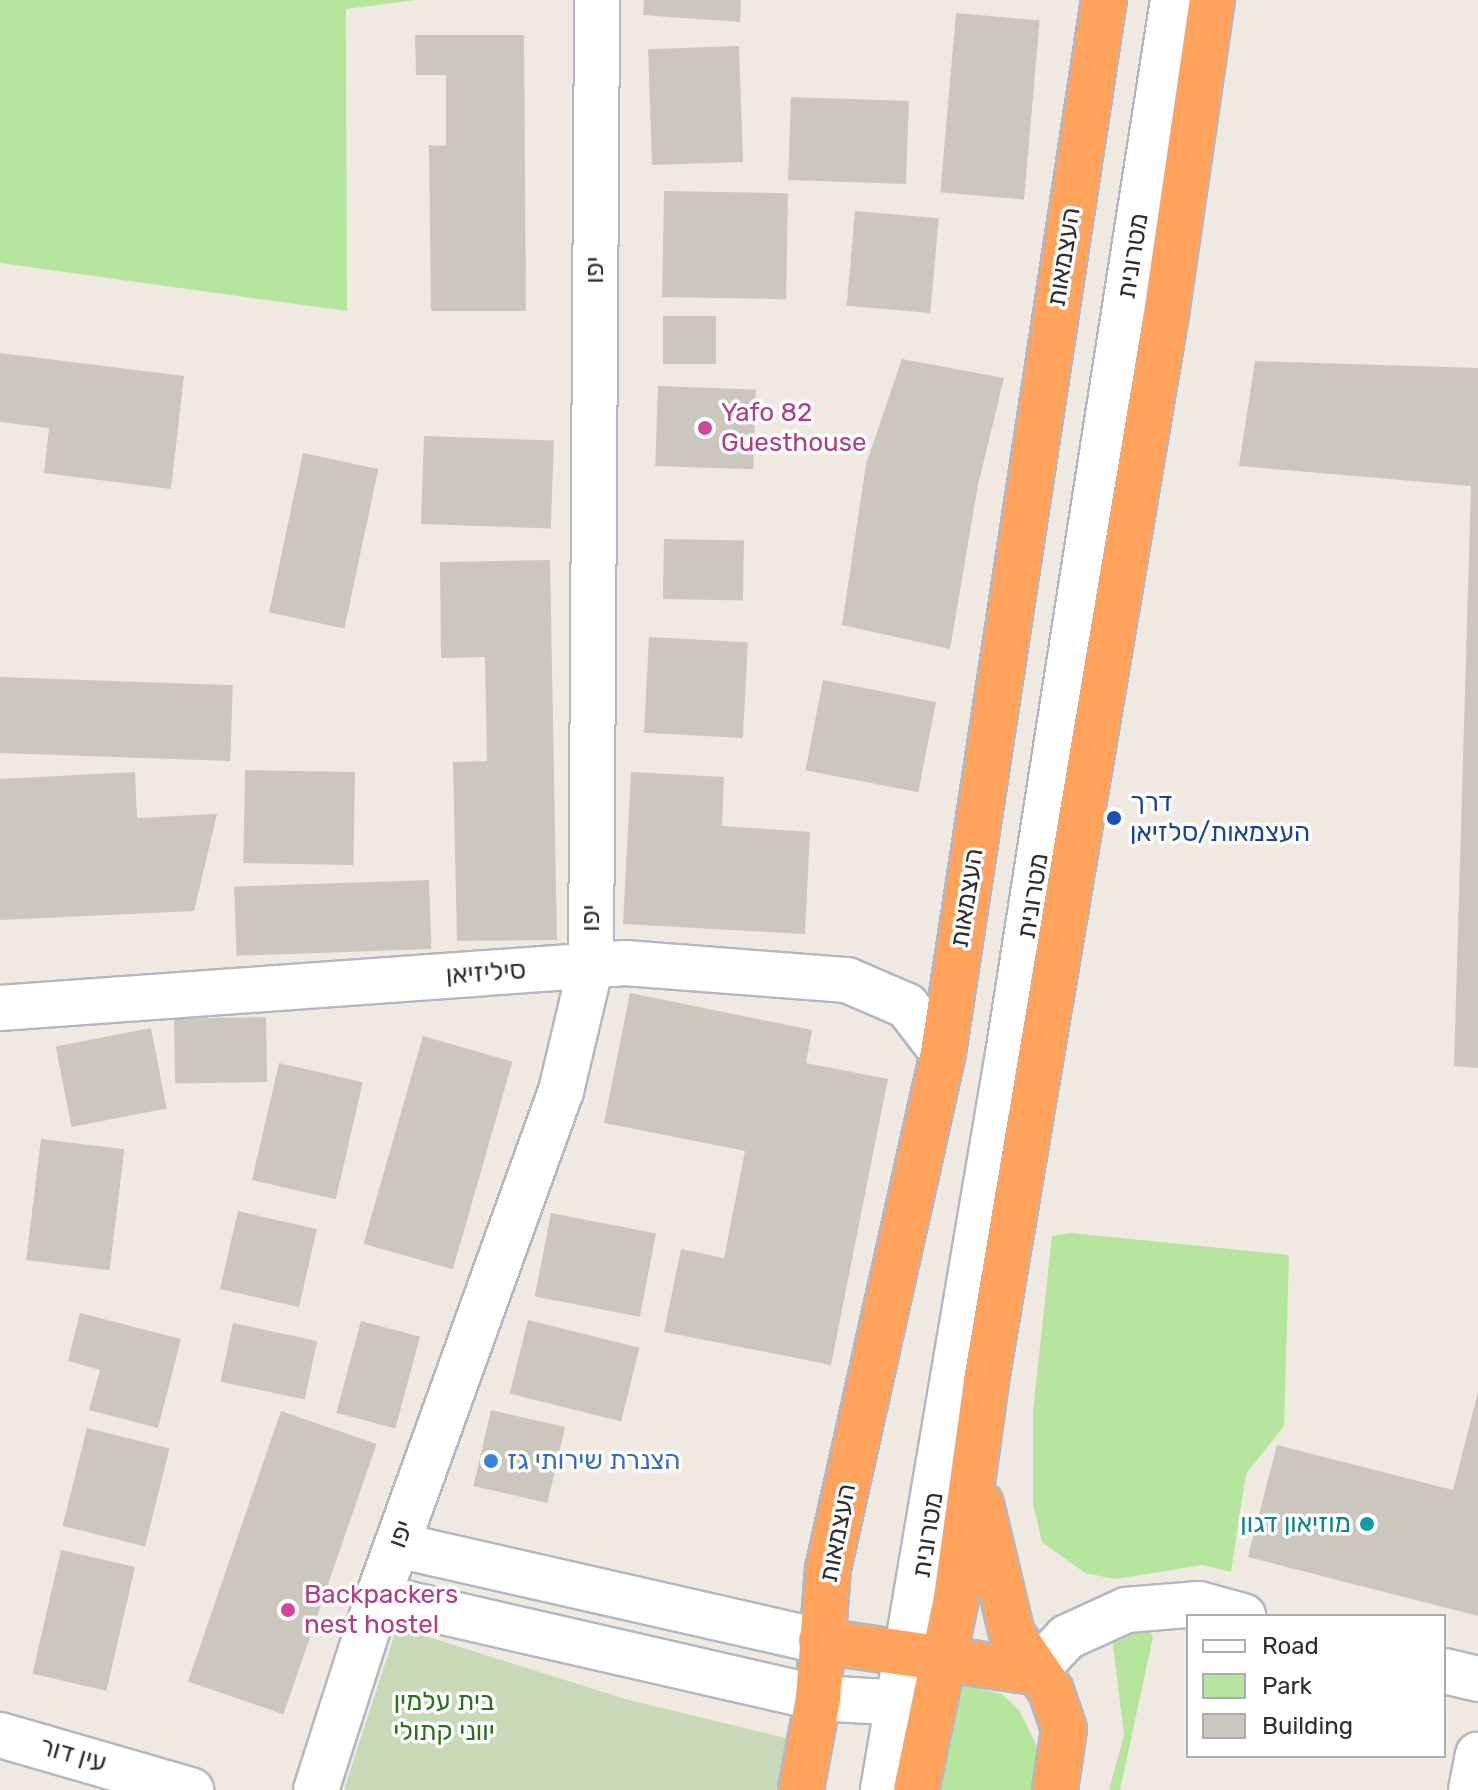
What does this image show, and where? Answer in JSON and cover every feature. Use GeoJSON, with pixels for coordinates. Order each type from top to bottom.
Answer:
{"type":"FeatureCollection","features":[{"type":"Feature","properties":{"kind":"highway","name":"העצמאות"},"geometry":{"type":"LineString","coordinates":[[801,1790],[818,1698],[821,1641],[836,1533],[943,1053],[1104,0]]}},
{"type":"Feature","properties":{"kind":"highway"},"geometry":{"type":"LineString","coordinates":[[916,1790],[911,1657],[986,1381],[1165,321],[1212,0]]}},
{"type":"Feature","properties":{"kind":"highway"},"geometry":{"type":"LineString","coordinates":[[986,1381],[981,1511],[1012,1634],[1034,1672],[1051,1691],[1064,1729],[1055,1790]]}},
{"type":"Feature","properties":{"kind":"highway"},"geometry":{"type":"LineString","coordinates":[[821,1641],[911,1657],[1034,1672]]}},
{"type":"Feature","properties":{"kind":"street","name":"יפו"},"geometry":{"type":"LineString","coordinates":[[316,1790],[378,1597],[561,1091],[591,965],[597,0]]}},
{"type":"Feature","properties":{"kind":"street","name":"מטרונית"},"geometry":{"type":"LineString","coordinates":[[911,1657],[1143,0]]}},
{"type":"Feature","properties":{"kind":"street","name":"מטרונית"},"geometry":{"type":"LineString","coordinates":[[854,1790],[886,1701],[911,1657],[1173,0]]}},
{"type":"Feature","properties":{"kind":"street","name":"סיליזיאן"},"geometry":{"type":"LineString","coordinates":[[0,1008],[591,965],[667,966],[847,980],[907,1006],[943,1053]]}},
{"type":"Feature","properties":{"kind":"street"},"geometry":{"type":"LineString","coordinates":[[397,1545],[821,1641]]}},
{"type":"Feature","properties":{"kind":"street"},"geometry":{"type":"LineString","coordinates":[[378,1597],[818,1698],[886,1701],[926,1685],[911,1657]]}},
{"type":"Feature","properties":{"kind":"street"},"geometry":{"type":"LineString","coordinates":[[1034,1672],[1067,1637],[1126,1610],[1199,1604],[1236,1614]]}},
{"type":"Feature","properties":{"kind":"street"},"geometry":{"type":"LineString","coordinates":[[1446,1671],[1478,1679]]}},
{"type":"Feature","properties":{"kind":"street","name":"מטרונית"},"geometry":{"type":"LineString","coordinates":[[883,1790],[886,1701]]}},
{"type":"Feature","properties":{"kind":"street","name":"עין דור"},"geometry":{"type":"LineString","coordinates":[[0,1735],[191,1790]]}},
{"type":"Feature","properties":{"kind":"street"},"geometry":{"type":"LineString","coordinates":[[1471,1790],[1478,1755]]}},
{"type":"Feature","properties":{"kind":"green space"},"geometry":{"type":"Polygon","coordinates":[[[0,0],[416,0],[346,9],[347,311],[0,263],[0,0]]]}},
{"type":"Feature","properties":{"kind":"green space"},"geometry":{"type":"Polygon","coordinates":[[[1071,1233],[1289,1255],[1284,1426],[1246,1474],[1231,1572],[1202,1565],[1115,1579],[1085,1573],[1042,1542],[1033,1504],[1033,1411],[1052,1236],[1071,1233]]]}},
{"type":"Feature","properties":{"kind":"green space"},"geometry":{"type":"Polygon","coordinates":[[[1146,1625],[1153,1637],[1120,1790],[1109,1790],[1124,1735],[1113,1645],[1120,1630],[1146,1625]]]}},
{"type":"Feature","properties":{"kind":"green space","name":"בית עלמין יווני קתולי"},"geometry":{"type":"Polygon","coordinates":[[[397,1627],[625,1699],[790,1739],[776,1790],[344,1790],[397,1627]]]}},
{"type":"Feature","properties":{"kind":"green space"},"geometry":{"type":"Polygon","coordinates":[[[954,1683],[1002,1694],[1019,1710],[1039,1750],[1035,1790],[930,1790],[954,1683]]]}},
{"type":"Feature","properties":{"kind":"building"},"geometry":{"type":"Polygon","coordinates":[[[644,0],[741,0],[740,22],[643,15],[644,0]]]}},
{"type":"Feature","properties":{"kind":"building"},"geometry":{"type":"Polygon","coordinates":[[[956,13],[1040,20],[1024,200],[940,192],[956,13]]]}},
{"type":"Feature","properties":{"kind":"building"},"geometry":{"type":"Polygon","coordinates":[[[415,35],[524,35],[526,311],[431,311],[429,145],[446,146],[446,75],[416,75],[415,35]]]}},
{"type":"Feature","properties":{"kind":"building"},"geometry":{"type":"Polygon","coordinates":[[[739,46],[743,162],[652,165],[648,49],[739,46]]]}},
{"type":"Feature","properties":{"kind":"building"},"geometry":{"type":"Polygon","coordinates":[[[791,97],[909,101],[906,184],[788,180],[791,97]]]}},
{"type":"Feature","properties":{"kind":"building"},"geometry":{"type":"Polygon","coordinates":[[[664,191],[788,193],[786,299],[662,297],[664,191]]]}},
{"type":"Feature","properties":{"kind":"building"},"geometry":{"type":"Polygon","coordinates":[[[855,211],[939,218],[930,313],[847,306],[855,211]]]}},
{"type":"Feature","properties":{"kind":"building"},"geometry":{"type":"Polygon","coordinates":[[[663,316],[716,316],[716,364],[663,364],[663,316]]]}},
{"type":"Feature","properties":{"kind":"building"},"geometry":{"type":"Polygon","coordinates":[[[0,353],[184,376],[171,489],[44,473],[49,428],[0,422],[0,353]]]}},
{"type":"Feature","properties":{"kind":"building"},"geometry":{"type":"Polygon","coordinates":[[[902,359],[1004,378],[978,485],[950,649],[842,625],[866,464],[902,359]]]}},
{"type":"Feature","properties":{"kind":"building"},"geometry":{"type":"Polygon","coordinates":[[[1255,361],[1478,368],[1478,1068],[1454,1066],[1471,486],[1239,466],[1255,361]]]}},
{"type":"Feature","properties":{"kind":"building","name":"Yafo 82 Guesthouse"},"geometry":{"type":"Polygon","coordinates":[[[658,386],[756,389],[753,469],[655,466],[658,386]]]}},
{"type":"Feature","properties":{"kind":"building"},"geometry":{"type":"Polygon","coordinates":[[[424,436],[554,441],[551,528],[421,524],[424,436]]]}},
{"type":"Feature","properties":{"kind":"building"},"geometry":{"type":"Polygon","coordinates":[[[303,453],[378,469],[344,628],[269,612],[303,453]]]}},
{"type":"Feature","properties":{"kind":"building"},"geometry":{"type":"Polygon","coordinates":[[[664,539],[744,540],[743,600],[663,599],[664,539]]]}},
{"type":"Feature","properties":{"kind":"building"},"geometry":{"type":"Polygon","coordinates":[[[550,560],[557,940],[457,941],[453,762],[487,761],[485,657],[441,658],[440,562],[550,560]]]}},
{"type":"Feature","properties":{"kind":"building"},"geometry":{"type":"Polygon","coordinates":[[[649,637],[748,642],[743,738],[644,733],[649,637]]]}},
{"type":"Feature","properties":{"kind":"building"},"geometry":{"type":"Polygon","coordinates":[[[0,677],[233,685],[230,761],[0,753],[0,677]]]}},
{"type":"Feature","properties":{"kind":"building"},"geometry":{"type":"Polygon","coordinates":[[[823,680],[936,702],[918,792],[805,770],[823,680]]]}},
{"type":"Feature","properties":{"kind":"building"},"geometry":{"type":"Polygon","coordinates":[[[245,770],[355,772],[353,865],[243,863],[245,770]]]}},
{"type":"Feature","properties":{"kind":"building"},"geometry":{"type":"Polygon","coordinates":[[[135,772],[137,818],[217,814],[194,911],[0,920],[0,779],[135,772]]]}},
{"type":"Feature","properties":{"kind":"building"},"geometry":{"type":"Polygon","coordinates":[[[631,772],[724,777],[722,826],[810,832],[805,934],[623,924],[631,772]]]}},
{"type":"Feature","properties":{"kind":"building"},"geometry":{"type":"Polygon","coordinates":[[[429,880],[431,949],[237,956],[234,887],[429,880]]]}},
{"type":"Feature","properties":{"kind":"building"},"geometry":{"type":"Polygon","coordinates":[[[630,993],[812,1030],[806,1063],[888,1079],[831,1365],[664,1332],[681,1249],[724,1258],[745,1151],[604,1123],[630,993]]]}},
{"type":"Feature","properties":{"kind":"building"},"geometry":{"type":"Polygon","coordinates":[[[266,1017],[267,1082],[175,1084],[174,1019],[266,1017]]]}},
{"type":"Feature","properties":{"kind":"building"},"geometry":{"type":"Polygon","coordinates":[[[151,1028],[167,1108],[71,1127],[56,1047],[151,1028]]]}},
{"type":"Feature","properties":{"kind":"building"},"geometry":{"type":"Polygon","coordinates":[[[423,1036],[512,1062],[453,1269],[363,1244],[423,1036]]]}},
{"type":"Feature","properties":{"kind":"building"},"geometry":{"type":"Polygon","coordinates":[[[279,1063],[363,1082],[336,1199],[252,1180],[279,1063]]]}},
{"type":"Feature","properties":{"kind":"building"},"geometry":{"type":"Polygon","coordinates":[[[41,1139],[124,1149],[110,1270],[26,1260],[41,1139]]]}},
{"type":"Feature","properties":{"kind":"building"},"geometry":{"type":"Polygon","coordinates":[[[238,1211],[317,1229],[299,1307],[220,1289],[238,1211]]]}},
{"type":"Feature","properties":{"kind":"building"},"geometry":{"type":"Polygon","coordinates":[[[551,1213],[656,1233],[640,1317],[535,1296],[551,1213]]]}},
{"type":"Feature","properties":{"kind":"building"},"geometry":{"type":"Polygon","coordinates":[[[80,1313],[181,1339],[158,1428],[89,1410],[100,1370],[68,1361],[80,1313]]]}},
{"type":"Feature","properties":{"kind":"building"},"geometry":{"type":"Polygon","coordinates":[[[528,1320],[640,1348],[621,1422],[510,1394],[528,1320]]]}},
{"type":"Feature","properties":{"kind":"building"},"geometry":{"type":"Polygon","coordinates":[[[361,1321],[420,1337],[395,1429],[336,1413],[361,1321]]]}},
{"type":"Feature","properties":{"kind":"building"},"geometry":{"type":"Polygon","coordinates":[[[233,1323],[317,1341],[305,1400],[221,1382],[233,1323]]]}},
{"type":"Feature","properties":{"kind":"building","name":"מוזיאון דגון"},"geometry":{"type":"Polygon","coordinates":[[[1478,1392],[1478,1616],[1248,1557],[1277,1445],[1453,1490],[1478,1392]]]}},
{"type":"Feature","properties":{"kind":"building"},"geometry":{"type":"Polygon","coordinates":[[[491,1410],[565,1427],[548,1503],[473,1486],[491,1410]]]}},
{"type":"Feature","properties":{"kind":"building"},"geometry":{"type":"Polygon","coordinates":[[[281,1411],[376,1444],[283,1714],[188,1681],[281,1411]]]}},
{"type":"Feature","properties":{"kind":"building"},"geometry":{"type":"Polygon","coordinates":[[[87,1428],[169,1449],[145,1547],[63,1526],[87,1428]]]}},
{"type":"Feature","properties":{"kind":"building"},"geometry":{"type":"Polygon","coordinates":[[[61,1550],[135,1567],[106,1691],[32,1674],[61,1550]]]}},
{"type":"Feature","properties":{"kind":"place","name":"Yafo 82 Guesthouse"},"geometry":{"type":"Point","coordinates":[705,428]}},
{"type":"Feature","properties":{"kind":"place","name":"דרך העצמאות/סלזיאן"},"geometry":{"type":"Point","coordinates":[1114,818]}},
{"type":"Feature","properties":{"kind":"place","name":"הצנרת שירותי גז"},"geometry":{"type":"Point","coordinates":[491,1461]}},
{"type":"Feature","properties":{"kind":"place","name":"מוזיאון דגון"},"geometry":{"type":"Point","coordinates":[1367,1524]}},
{"type":"Feature","properties":{"kind":"place","name":"Backpackers nest hostel"},"geometry":{"type":"Point","coordinates":[288,1610]}}]}
